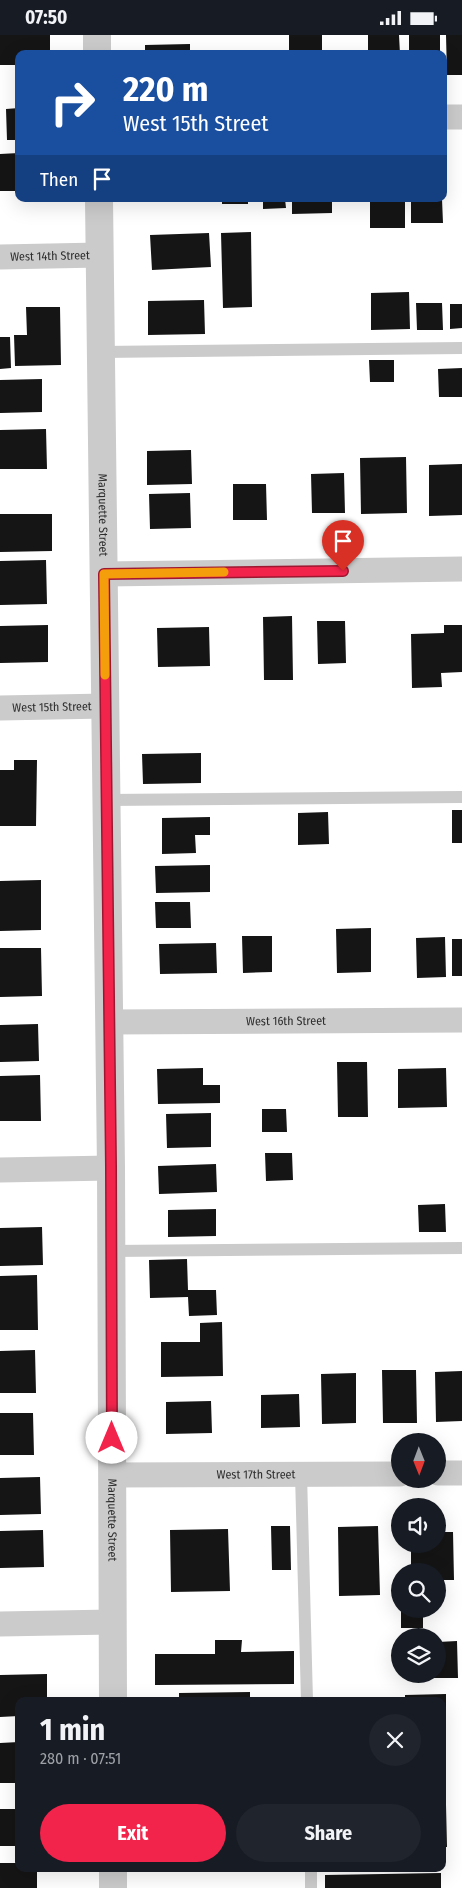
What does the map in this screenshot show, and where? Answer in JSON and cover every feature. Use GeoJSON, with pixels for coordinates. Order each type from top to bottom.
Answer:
{"type":"FeatureCollection","features":[{"type":"Feature","properties":{"kind":"street"},"geometry":{"type":"LineString","coordinates":[[97,35],[97,50]]}},
{"type":"Feature","properties":{"kind":"street"},"geometry":{"type":"LineString","coordinates":[[447,117],[462,117]]}},
{"type":"Feature","properties":{"kind":"street","name":"Marquette Street"},"geometry":{"type":"LineString","coordinates":[[99,202],[110,1022],[113,1697]]}},
{"type":"Feature","properties":{"kind":"street","name":"West 14th Street"},"geometry":{"type":"LineString","coordinates":[[0,257],[100,255]]}},
{"type":"Feature","properties":{"kind":"street"},"geometry":{"type":"LineString","coordinates":[[104,574],[462,569]]}},
{"type":"Feature","properties":{"kind":"street","name":"West 15th Street"},"geometry":{"type":"LineString","coordinates":[[0,707],[106,706]]}},
{"type":"Feature","properties":{"kind":"street","name":"West 16th Street"},"geometry":{"type":"LineString","coordinates":[[110,1022],[462,1020]]}},
{"type":"Feature","properties":{"kind":"street"},"geometry":{"type":"LineString","coordinates":[[0,1170],[111,1167]]}},
{"type":"Feature","properties":{"kind":"street"},"geometry":{"type":"LineString","coordinates":[[446,1473],[462,1473]]}},
{"type":"Feature","properties":{"kind":"street","name":"West 17th Street"},"geometry":{"type":"LineString","coordinates":[[112,1475],[391,1474]]}},
{"type":"Feature","properties":{"kind":"street"},"geometry":{"type":"LineString","coordinates":[[0,1625],[112,1622]]}},
{"type":"Feature","properties":{"kind":"street"},"geometry":{"type":"LineString","coordinates":[[113,1872],[113,1888]]}},
{"type":"Feature","properties":{"kind":"lane"},"geometry":{"type":"LineString","coordinates":[[101,352],[462,347]]}},
{"type":"Feature","properties":{"kind":"lane"},"geometry":{"type":"LineString","coordinates":[[107,801],[462,797]]}},
{"type":"Feature","properties":{"kind":"lane"},"geometry":{"type":"LineString","coordinates":[[112,1251],[462,1249]]}},
{"type":"Feature","properties":{"kind":"lane"},"geometry":{"type":"LineString","coordinates":[[301,1474],[307,1697]]}},
{"type":"Feature","properties":{"kind":"lane"},"geometry":{"type":"LineString","coordinates":[[311,1872],[311,1888]]}},
{"type":"Feature","properties":{"kind":"building"},"geometry":{"type":"Polygon","coordinates":[[[0,35],[50,35],[50,50],[15,50],[15,65],[0,65],[0,35]]]}},
{"type":"Feature","properties":{"kind":"building"},"geometry":{"type":"Polygon","coordinates":[[[289,35],[322,35],[322,50],[289,50],[289,35]]]}},
{"type":"Feature","properties":{"kind":"building"},"geometry":{"type":"Polygon","coordinates":[[[368,35],[399,35],[400,50],[368,50],[368,35]]]}},
{"type":"Feature","properties":{"kind":"building"},"geometry":{"type":"Polygon","coordinates":[[[409,35],[440,35],[440,50],[409,50],[409,35]]]}},
{"type":"Feature","properties":{"kind":"building"},"geometry":{"type":"Polygon","coordinates":[[[446,35],[462,35],[462,75],[447,75],[446,35]]]}},
{"type":"Feature","properties":{"kind":"building"},"geometry":{"type":"Polygon","coordinates":[[[190,44],[190,50],[145,50],[145,45],[190,44]]]}},
{"type":"Feature","properties":{"kind":"building"},"geometry":{"type":"Polygon","coordinates":[[[15,108],[15,140],[7,140],[6,109],[15,108]]]}},
{"type":"Feature","properties":{"kind":"building"},"geometry":{"type":"Polygon","coordinates":[[[15,153],[15,191],[0,191],[0,154],[15,153]]]}},
{"type":"Feature","properties":{"kind":"building"},"geometry":{"type":"Polygon","coordinates":[[[222,202],[248,202],[248,204],[222,204],[222,202]]]}},
{"type":"Feature","properties":{"kind":"building"},"geometry":{"type":"Polygon","coordinates":[[[263,202],[285,202],[286,208],[263,209],[263,202]]]}},
{"type":"Feature","properties":{"kind":"building"},"geometry":{"type":"Polygon","coordinates":[[[292,202],[332,202],[332,213],[292,214],[292,202]]]}},
{"type":"Feature","properties":{"kind":"building"},"geometry":{"type":"Polygon","coordinates":[[[370,202],[405,202],[405,228],[370,228],[370,202]]]}},
{"type":"Feature","properties":{"kind":"building"},"geometry":{"type":"Polygon","coordinates":[[[411,202],[442,202],[443,223],[411,223],[411,202]]]}},
{"type":"Feature","properties":{"kind":"building"},"geometry":{"type":"Polygon","coordinates":[[[251,232],[252,307],[223,308],[221,233],[251,232]]]}},
{"type":"Feature","properties":{"kind":"building"},"geometry":{"type":"Polygon","coordinates":[[[209,233],[211,267],[152,270],[150,235],[209,233]]]}},
{"type":"Feature","properties":{"kind":"building"},"geometry":{"type":"Polygon","coordinates":[[[409,292],[410,329],[371,330],[371,293],[409,292]]]}},
{"type":"Feature","properties":{"kind":"building"},"geometry":{"type":"Polygon","coordinates":[[[204,300],[205,334],[148,335],[148,301],[204,300]]]}},
{"type":"Feature","properties":{"kind":"building"},"geometry":{"type":"Polygon","coordinates":[[[416,303],[442,303],[443,330],[417,330],[416,303]]]}},
{"type":"Feature","properties":{"kind":"building"},"geometry":{"type":"Polygon","coordinates":[[[450,304],[462,304],[462,328],[450,329],[450,304]]]}},
{"type":"Feature","properties":{"kind":"building"},"geometry":{"type":"Polygon","coordinates":[[[26,307],[60,307],[61,365],[15,366],[14,335],[27,335],[26,307]]]}},
{"type":"Feature","properties":{"kind":"building"},"geometry":{"type":"Polygon","coordinates":[[[0,337],[10,337],[11,368],[0,369],[0,337]]]}},
{"type":"Feature","properties":{"kind":"building"},"geometry":{"type":"Polygon","coordinates":[[[369,360],[394,360],[394,382],[370,382],[369,360]]]}},
{"type":"Feature","properties":{"kind":"building"},"geometry":{"type":"Polygon","coordinates":[[[462,368],[462,397],[439,397],[438,369],[462,368]]]}},
{"type":"Feature","properties":{"kind":"building"},"geometry":{"type":"Polygon","coordinates":[[[42,379],[42,412],[0,413],[0,380],[42,379]]]}},
{"type":"Feature","properties":{"kind":"building"},"geometry":{"type":"Polygon","coordinates":[[[46,429],[47,469],[0,469],[0,430],[46,429]]]}},
{"type":"Feature","properties":{"kind":"building"},"geometry":{"type":"Polygon","coordinates":[[[191,450],[192,484],[147,485],[147,451],[191,450]]]}},
{"type":"Feature","properties":{"kind":"building"},"geometry":{"type":"Polygon","coordinates":[[[406,457],[407,513],[361,514],[360,458],[406,457]]]}},
{"type":"Feature","properties":{"kind":"building"},"geometry":{"type":"Polygon","coordinates":[[[462,464],[462,515],[429,516],[429,465],[462,464]]]}},
{"type":"Feature","properties":{"kind":"building"},"geometry":{"type":"Polygon","coordinates":[[[344,473],[345,513],[312,513],[311,474],[344,473]]]}},
{"type":"Feature","properties":{"kind":"building"},"geometry":{"type":"Polygon","coordinates":[[[233,484],[266,484],[267,520],[233,520],[233,484]]]}},
{"type":"Feature","properties":{"kind":"building"},"geometry":{"type":"Polygon","coordinates":[[[190,493],[191,528],[150,529],[149,494],[190,493]]]}},
{"type":"Feature","properties":{"kind":"building"},"geometry":{"type":"Polygon","coordinates":[[[0,514],[52,514],[52,551],[0,552],[0,514]]]}},
{"type":"Feature","properties":{"kind":"building"},"geometry":{"type":"Polygon","coordinates":[[[46,560],[47,604],[0,605],[0,561],[46,560]]]}},
{"type":"Feature","properties":{"kind":"building"},"geometry":{"type":"Polygon","coordinates":[[[292,616],[293,680],[264,680],[263,617],[292,616]]]}},
{"type":"Feature","properties":{"kind":"building"},"geometry":{"type":"Polygon","coordinates":[[[317,621],[345,621],[346,663],[318,664],[317,621]]]}},
{"type":"Feature","properties":{"kind":"building"},"geometry":{"type":"Polygon","coordinates":[[[48,625],[48,662],[0,663],[0,626],[48,625]]]}},
{"type":"Feature","properties":{"kind":"building"},"geometry":{"type":"Polygon","coordinates":[[[444,625],[462,625],[462,672],[441,673],[442,687],[412,688],[411,634],[444,633],[444,625]]]}},
{"type":"Feature","properties":{"kind":"building"},"geometry":{"type":"Polygon","coordinates":[[[209,627],[210,666],[158,667],[157,628],[209,627]]]}},
{"type":"Feature","properties":{"kind":"building"},"geometry":{"type":"Polygon","coordinates":[[[201,753],[201,783],[143,784],[142,754],[201,753]]]}},
{"type":"Feature","properties":{"kind":"building"},"geometry":{"type":"Polygon","coordinates":[[[14,760],[37,760],[36,826],[0,826],[0,770],[14,770],[14,760]]]}},
{"type":"Feature","properties":{"kind":"building"},"geometry":{"type":"Polygon","coordinates":[[[452,810],[462,810],[462,843],[452,843],[452,810]]]}},
{"type":"Feature","properties":{"kind":"building"},"geometry":{"type":"Polygon","coordinates":[[[328,812],[329,844],[298,845],[298,813],[328,812]]]}},
{"type":"Feature","properties":{"kind":"building"},"geometry":{"type":"Polygon","coordinates":[[[210,817],[210,835],[195,835],[196,853],[162,854],[162,818],[210,817]]]}},
{"type":"Feature","properties":{"kind":"building"},"geometry":{"type":"Polygon","coordinates":[[[210,865],[210,892],[156,893],[155,866],[210,865]]]}},
{"type":"Feature","properties":{"kind":"building"},"geometry":{"type":"Polygon","coordinates":[[[41,880],[41,930],[0,931],[0,881],[41,880]]]}},
{"type":"Feature","properties":{"kind":"building"},"geometry":{"type":"Polygon","coordinates":[[[155,902],[190,902],[191,928],[156,928],[155,902]]]}},
{"type":"Feature","properties":{"kind":"building"},"geometry":{"type":"Polygon","coordinates":[[[371,928],[371,972],[337,973],[336,929],[371,928]]]}},
{"type":"Feature","properties":{"kind":"building"},"geometry":{"type":"Polygon","coordinates":[[[242,936],[272,936],[272,972],[243,973],[242,936]]]}},
{"type":"Feature","properties":{"kind":"building"},"geometry":{"type":"Polygon","coordinates":[[[445,937],[446,977],[417,978],[416,938],[445,937]]]}},
{"type":"Feature","properties":{"kind":"building"},"geometry":{"type":"Polygon","coordinates":[[[452,939],[462,939],[462,976],[452,976],[452,939]]]}},
{"type":"Feature","properties":{"kind":"building"},"geometry":{"type":"Polygon","coordinates":[[[216,943],[217,973],[160,974],[159,944],[216,943]]]}},
{"type":"Feature","properties":{"kind":"building"},"geometry":{"type":"Polygon","coordinates":[[[0,948],[41,948],[42,996],[0,997],[0,948]]]}},
{"type":"Feature","properties":{"kind":"building"},"geometry":{"type":"Polygon","coordinates":[[[38,1024],[39,1061],[0,1062],[0,1025],[38,1024]]]}},
{"type":"Feature","properties":{"kind":"building"},"geometry":{"type":"Polygon","coordinates":[[[337,1062],[367,1062],[368,1117],[338,1117],[337,1062]]]}},
{"type":"Feature","properties":{"kind":"building"},"geometry":{"type":"Polygon","coordinates":[[[203,1068],[203,1085],[220,1085],[220,1103],[158,1104],[157,1069],[203,1068]]]}},
{"type":"Feature","properties":{"kind":"building"},"geometry":{"type":"Polygon","coordinates":[[[446,1068],[447,1107],[398,1108],[398,1069],[446,1068]]]}},
{"type":"Feature","properties":{"kind":"building"},"geometry":{"type":"Polygon","coordinates":[[[40,1075],[41,1121],[0,1121],[0,1076],[40,1075]]]}},
{"type":"Feature","properties":{"kind":"building"},"geometry":{"type":"Polygon","coordinates":[[[262,1109],[286,1109],[287,1132],[262,1132],[262,1109]]]}},
{"type":"Feature","properties":{"kind":"building"},"geometry":{"type":"Polygon","coordinates":[[[211,1113],[211,1147],[167,1148],[166,1114],[211,1113]]]}},
{"type":"Feature","properties":{"kind":"building"},"geometry":{"type":"Polygon","coordinates":[[[265,1153],[292,1153],[293,1180],[266,1181],[265,1153]]]}},
{"type":"Feature","properties":{"kind":"building"},"geometry":{"type":"Polygon","coordinates":[[[216,1164],[217,1192],[159,1194],[158,1166],[216,1164]]]}},
{"type":"Feature","properties":{"kind":"building"},"geometry":{"type":"Polygon","coordinates":[[[445,1204],[446,1232],[419,1232],[418,1205],[445,1204]]]}},
{"type":"Feature","properties":{"kind":"building"},"geometry":{"type":"Polygon","coordinates":[[[216,1209],[216,1236],[168,1237],[168,1210],[216,1209]]]}},
{"type":"Feature","properties":{"kind":"building"},"geometry":{"type":"Polygon","coordinates":[[[42,1227],[43,1265],[0,1266],[0,1228],[42,1227]]]}},
{"type":"Feature","properties":{"kind":"building"},"geometry":{"type":"Polygon","coordinates":[[[187,1259],[188,1290],[216,1290],[217,1315],[189,1316],[188,1297],[150,1298],[149,1260],[187,1259]]]}},
{"type":"Feature","properties":{"kind":"building"},"geometry":{"type":"Polygon","coordinates":[[[37,1275],[38,1330],[0,1330],[0,1276],[37,1275]]]}},
{"type":"Feature","properties":{"kind":"building"},"geometry":{"type":"Polygon","coordinates":[[[222,1322],[223,1376],[161,1377],[161,1342],[200,1342],[200,1323],[222,1322]]]}},
{"type":"Feature","properties":{"kind":"building"},"geometry":{"type":"Polygon","coordinates":[[[35,1350],[36,1393],[0,1393],[0,1351],[35,1350]]]}},
{"type":"Feature","properties":{"kind":"building"},"geometry":{"type":"Polygon","coordinates":[[[382,1370],[416,1370],[417,1423],[383,1423],[382,1370]]]}},
{"type":"Feature","properties":{"kind":"building"},"geometry":{"type":"Polygon","coordinates":[[[462,1371],[462,1421],[436,1422],[435,1372],[462,1371]]]}},
{"type":"Feature","properties":{"kind":"building"},"geometry":{"type":"Polygon","coordinates":[[[356,1373],[356,1423],[322,1424],[321,1374],[356,1373]]]}},
{"type":"Feature","properties":{"kind":"building"},"geometry":{"type":"Polygon","coordinates":[[[299,1394],[300,1427],[261,1428],[261,1395],[299,1394]]]}},
{"type":"Feature","properties":{"kind":"building"},"geometry":{"type":"Polygon","coordinates":[[[211,1401],[212,1433],[166,1434],[166,1402],[211,1401]]]}},
{"type":"Feature","properties":{"kind":"building"},"geometry":{"type":"Polygon","coordinates":[[[0,1413],[33,1413],[34,1455],[0,1455],[0,1413]]]}},
{"type":"Feature","properties":{"kind":"building"},"geometry":{"type":"Polygon","coordinates":[[[40,1477],[41,1514],[0,1515],[0,1478],[40,1477]]]}},
{"type":"Feature","properties":{"kind":"building"},"geometry":{"type":"Polygon","coordinates":[[[271,1526],[290,1526],[291,1570],[272,1570],[271,1526]]]}},
{"type":"Feature","properties":{"kind":"building"},"geometry":{"type":"Polygon","coordinates":[[[378,1526],[380,1595],[339,1596],[338,1527],[378,1526]]]}},
{"type":"Feature","properties":{"kind":"building"},"geometry":{"type":"Polygon","coordinates":[[[228,1529],[230,1591],[171,1592],[170,1530],[228,1529]]]}},
{"type":"Feature","properties":{"kind":"building"},"geometry":{"type":"Polygon","coordinates":[[[43,1530],[44,1567],[0,1568],[0,1531],[43,1530]]]}},
{"type":"Feature","properties":{"kind":"building"},"geometry":{"type":"Polygon","coordinates":[[[446,1532],[453,1532],[454,1580],[446,1580],[446,1563],[411,1563],[411,1553],[446,1553],[446,1532]]]}},
{"type":"Feature","properties":{"kind":"building"},"geometry":{"type":"Polygon","coordinates":[[[401,1618],[423,1618],[423,1628],[401,1628],[401,1618]]]}},
{"type":"Feature","properties":{"kind":"building"},"geometry":{"type":"Polygon","coordinates":[[[215,1640],[242,1640],[241,1652],[294,1651],[294,1684],[155,1685],[155,1654],[215,1654],[215,1640]]]}},
{"type":"Feature","properties":{"kind":"building"},"geometry":{"type":"Polygon","coordinates":[[[457,1641],[458,1678],[446,1678],[446,1642],[457,1641]]]}},
{"type":"Feature","properties":{"kind":"building"},"geometry":{"type":"Polygon","coordinates":[[[47,1674],[47,1697],[15,1697],[15,1716],[0,1717],[0,1675],[47,1674]]]}},
{"type":"Feature","properties":{"kind":"building"},"geometry":{"type":"Polygon","coordinates":[[[250,1692],[250,1697],[179,1697],[179,1693],[250,1692]]]}},
{"type":"Feature","properties":{"kind":"building"},"geometry":{"type":"Polygon","coordinates":[[[446,1694],[446,1697],[405,1697],[405,1695],[446,1694]]]}},
{"type":"Feature","properties":{"kind":"building"},"geometry":{"type":"Polygon","coordinates":[[[15,1742],[15,1783],[0,1783],[0,1743],[15,1742]]]}},
{"type":"Feature","properties":{"kind":"building"},"geometry":{"type":"Polygon","coordinates":[[[446,1805],[447,1847],[446,1847],[446,1805]]]}},
{"type":"Feature","properties":{"kind":"building"},"geometry":{"type":"Polygon","coordinates":[[[0,1809],[15,1809],[15,1846],[0,1846],[0,1809]]]}},
{"type":"Feature","properties":{"kind":"building"},"geometry":{"type":"Polygon","coordinates":[[[0,1863],[15,1863],[15,1872],[37,1872],[37,1888],[0,1888],[0,1863]]]}},
{"type":"Feature","properties":{"kind":"building"},"geometry":{"type":"Polygon","coordinates":[[[441,1873],[441,1888],[325,1888],[325,1875],[441,1873]]]}},
{"type":"Feature","properties":{"kind":"slow traffic"},"geometry":{"type":"LineString","coordinates":[[105,675],[104,574],[224,572]]}},
{"type":"Feature","properties":{"kind":"route"},"geometry":{"type":"LineString","coordinates":[[112,1438],[111,1167],[104,574],[343,571]]}}]}
